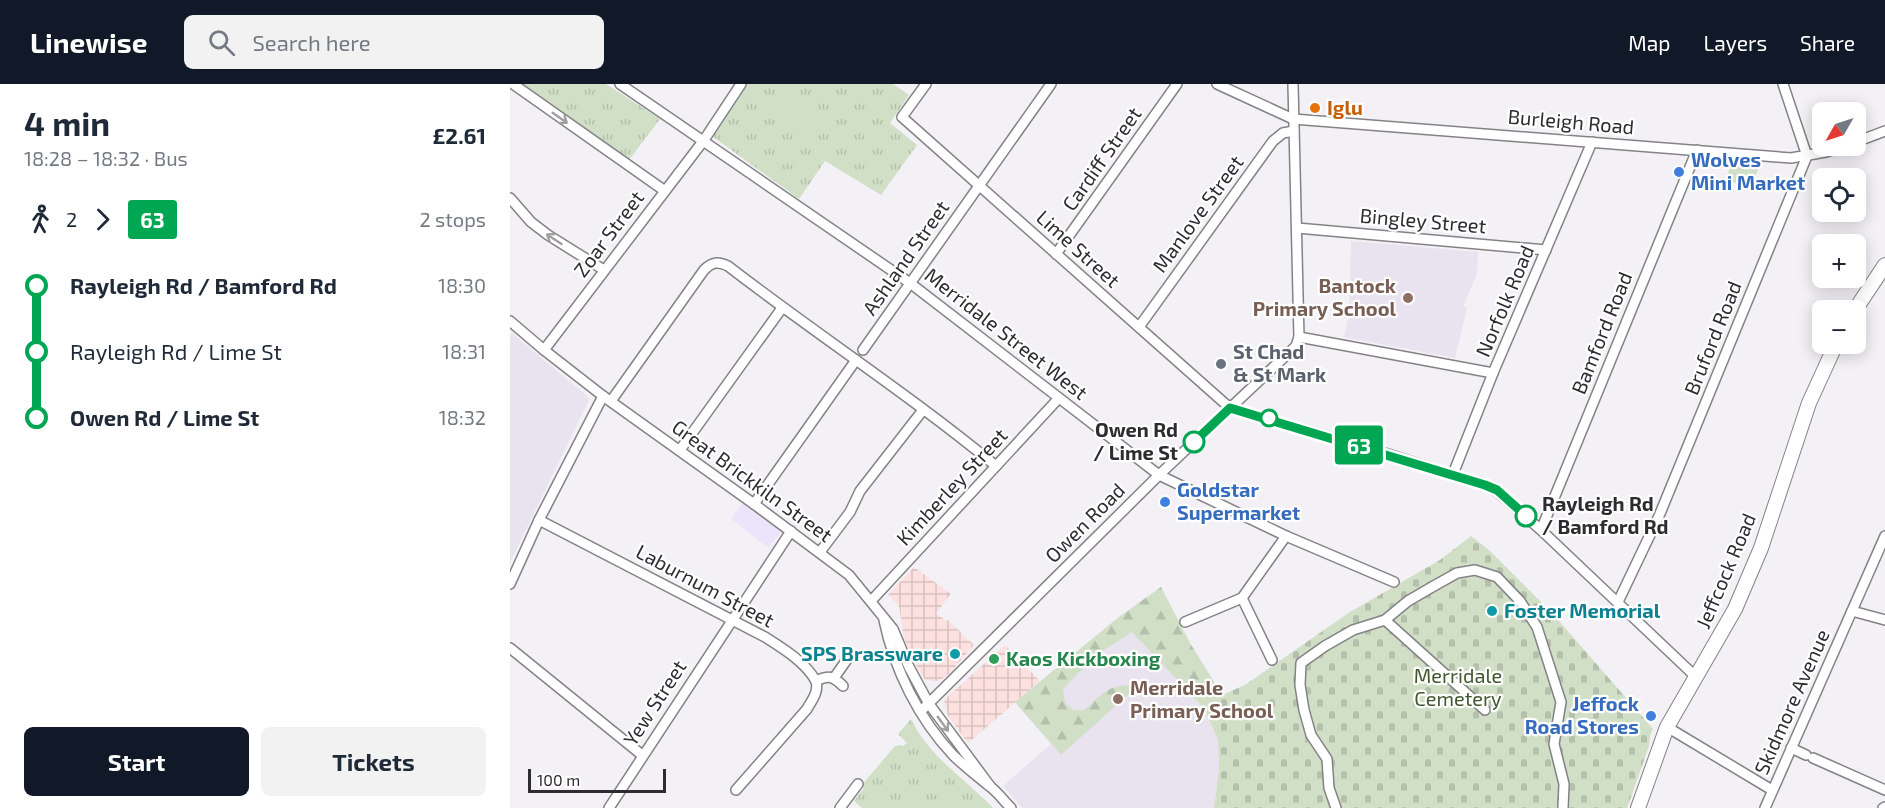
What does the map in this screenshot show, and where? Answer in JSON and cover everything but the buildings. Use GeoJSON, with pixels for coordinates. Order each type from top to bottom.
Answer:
{"type":"FeatureCollection","features":[{"type":"Feature","properties":{"kind":"street"},"geometry":{"type":"LineString","coordinates":[[513,84],[664,191]]}},
{"type":"Feature","properties":{"kind":"street","name":"Merridale Street West"},"geometry":{"type":"LineString","coordinates":[[620,84],[910,283],[1159,475],[1286,536],[1394,582]]}},
{"type":"Feature","properties":{"kind":"street","name":"Zoar Street"},"geometry":{"type":"LineString","coordinates":[[544,350],[704,140],[741,84]]}},
{"type":"Feature","properties":{"kind":"street","name":"Lime Street"},"geometry":{"type":"LineString","coordinates":[[926,84],[902,117],[1230,408]]}},
{"type":"Feature","properties":{"kind":"street","name":"Ashland Street"},"geometry":{"type":"LineString","coordinates":[[863,350],[1051,84]]}},
{"type":"Feature","properties":{"kind":"street","name":"Cardiff Street"},"geometry":{"type":"LineString","coordinates":[[1056,254],[1177,84]]}},
{"type":"Feature","properties":{"kind":"street"},"geometry":{"type":"LineString","coordinates":[[1217,84],[1293,119]]}},
{"type":"Feature","properties":{"kind":"street"},"geometry":{"type":"LineString","coordinates":[[1293,84],[1299,337],[1493,374]]}},
{"type":"Feature","properties":{"kind":"street"},"geometry":{"type":"LineString","coordinates":[[1783,84],[1807,156]]}},
{"type":"Feature","properties":{"kind":"street","name":"Burleigh Road"},"geometry":{"type":"LineString","coordinates":[[1293,119],[1791,158],[1812,155]]}},
{"type":"Feature","properties":{"kind":"street","name":"Manlove Street"},"geometry":{"type":"LineString","coordinates":[[1139,327],[1273,141],[1283,133],[1294,131]]}},
{"type":"Feature","properties":{"kind":"street"},"geometry":{"type":"LineString","coordinates":[[1866,138],[1885,131]]}},
{"type":"Feature","properties":{"kind":"street","name":"Norfolk Road"},"geometry":{"type":"LineString","coordinates":[[1453,474],[1592,142]]}},
{"type":"Feature","properties":{"kind":"street","name":"Bamford Road"},"geometry":{"type":"LineString","coordinates":[[1541,530],[1697,150]]}},
{"type":"Feature","properties":{"kind":"street","name":"Bruford Road"},"geometry":{"type":"LineString","coordinates":[[1618,602],[1659,516],[1807,156]]}},
{"type":"Feature","properties":{"kind":"street"},"geometry":{"type":"LineString","coordinates":[[510,198],[531,222],[604,270]]}},
{"type":"Feature","properties":{"kind":"street","name":"Bingley Street"},"geometry":{"type":"LineString","coordinates":[[1297,228],[1546,250]]}},
{"type":"Feature","properties":{"kind":"street"},"geometry":{"type":"LineString","coordinates":[[510,584],[539,520],[607,398],[704,270],[713,263],[720,262],[728,266],[996,466]]}},
{"type":"Feature","properties":{"kind":"street"},"geometry":{"type":"LineString","coordinates":[[1862,300],[1885,265]]}},
{"type":"Feature","properties":{"kind":"street"},"geometry":{"type":"LineString","coordinates":[[680,450],[782,308]]}},
{"type":"Feature","properties":{"kind":"street","name":"Great Brickkiln Street"},"geometry":{"type":"LineString","coordinates":[[510,321],[607,398],[849,575],[884,618],[887,634],[906,687],[921,711],[951,753],[990,786]]}},
{"type":"Feature","properties":{"kind":"street","name":"Owen Road"},"geometry":{"type":"LineString","coordinates":[[921,711],[1159,475],[1296,346],[1299,337]]}},
{"type":"Feature","properties":{"kind":"street","name":"Jeffcock Road"},"geometry":{"type":"LineString","coordinates":[[1638,808],[1667,727],[1735,609],[1761,548],[1809,402],[1831,354]]}},
{"type":"Feature","properties":{"kind":"street"},"geometry":{"type":"LineString","coordinates":[[754,504],[856,360]]}},
{"type":"Feature","properties":{"kind":"street","name":"Kimberley Street"},"geometry":{"type":"LineString","coordinates":[[871,601],[1059,398]]}},
{"type":"Feature","properties":{"kind":"street"},"geometry":{"type":"LineString","coordinates":[[1230,408],[1453,474],[1497,490],[1696,677]]}},
{"type":"Feature","properties":{"kind":"street"},"geometry":{"type":"LineString","coordinates":[[820,552],[850,512],[860,491],[923,410]]}},
{"type":"Feature","properties":{"kind":"street","name":"Laburnum Street"},"geometry":{"type":"LineString","coordinates":[[539,520],[733,618],[787,651],[812,674],[816,681]]}},
{"type":"Feature","properties":{"kind":"street","name":"Yew Street"},"geometry":{"type":"LineString","coordinates":[[609,808],[791,531]]}},
{"type":"Feature","properties":{"kind":"street"},"geometry":{"type":"LineString","coordinates":[[1185,622],[1242,598],[1286,536]]}},
{"type":"Feature","properties":{"kind":"street","name":"Skidmore Avenue"},"geometry":{"type":"LineString","coordinates":[[1765,808],[1885,536]]}},
{"type":"Feature","properties":{"kind":"street"},"geometry":{"type":"LineString","coordinates":[[1336,808],[1329,788],[1327,759],[1311,735],[1304,710],[1300,685],[1301,663],[1353,630],[1384,620],[1408,601],[1457,573],[1474,570],[1497,578],[1520,601],[1537,627],[1561,702],[1554,744],[1564,784],[1563,808]]}},
{"type":"Feature","properties":{"kind":"street"},"geometry":{"type":"LineString","coordinates":[[1242,598],[1272,660]]}},
{"type":"Feature","properties":{"kind":"street"},"geometry":{"type":"LineString","coordinates":[[1852,611],[1885,620]]}},
{"type":"Feature","properties":{"kind":"street"},"geometry":{"type":"LineString","coordinates":[[884,618],[893,629],[909,667],[929,704],[990,786],[1011,808]]}},
{"type":"Feature","properties":{"kind":"street"},"geometry":{"type":"LineString","coordinates":[[1384,620],[1485,710]]}},
{"type":"Feature","properties":{"kind":"street"},"geometry":{"type":"LineString","coordinates":[[510,648],[642,756]]}},
{"type":"Feature","properties":{"kind":"street"},"geometry":{"type":"LineString","coordinates":[[834,678],[848,658]]}},
{"type":"Feature","properties":{"kind":"street"},"geometry":{"type":"LineString","coordinates":[[736,790],[807,709],[818,687],[816,681],[827,676],[834,678],[843,686]]}},
{"type":"Feature","properties":{"kind":"street"},"geometry":{"type":"LineString","coordinates":[[1667,727],[1772,790]]}},
{"type":"Feature","properties":{"kind":"street"},"geometry":{"type":"LineString","coordinates":[[1791,748],[1885,790]]}},
{"type":"Feature","properties":{"kind":"street"},"geometry":{"type":"LineString","coordinates":[[840,808],[858,784]]}},
{"type":"Feature","properties":{"kind":"shaded area","name":"Bantock Primary School"},"geometry":{"type":"Polygon","coordinates":[[[1351,241],[1478,252],[1477,274],[1463,306],[1467,308],[1455,358],[1344,337],[1349,315],[1351,241]]]}},
{"type":"Feature","properties":{"kind":"shaded area"},"geometry":{"type":"Polygon","coordinates":[[[512,333],[589,400],[510,562],[510,337],[512,333]]]}},
{"type":"Feature","properties":{"kind":"shaded area"},"geometry":{"type":"Polygon","coordinates":[[[743,502],[782,531],[768,548],[731,519],[743,502]]]}},
{"type":"Feature","properties":{"kind":"shaded area"},"geometry":{"type":"Polygon","coordinates":[[[914,567],[951,594],[936,613],[946,621],[948,620],[974,645],[949,674],[938,681],[925,680],[913,660],[904,638],[899,606],[888,595],[914,567]]]}},
{"type":"Feature","properties":{"kind":"shaded area","name":"Merridale Primary School"},"geometry":{"type":"Polygon","coordinates":[[[1161,587],[1190,643],[1222,695],[1204,709],[1218,740],[1219,769],[1214,808],[1022,808],[1003,786],[1051,744],[1015,702],[1119,617],[1161,587]]]}},
{"type":"Feature","properties":{"kind":"shaded area"},"geometry":{"type":"Polygon","coordinates":[[[1005,645],[1040,681],[968,743],[948,716],[944,700],[1005,645]]]}},
{"type":"Feature","properties":{"kind":"green space"},"geometry":{"type":"Polygon","coordinates":[[[520,84],[606,84],[660,119],[629,160],[520,84]]]}},
{"type":"Feature","properties":{"kind":"green space"},"geometry":{"type":"Polygon","coordinates":[[[746,84],[893,84],[909,95],[890,123],[917,145],[881,195],[825,161],[799,199],[712,136],[746,84]]]}},
{"type":"Feature","properties":{"kind":"green space"},"geometry":{"type":"Polygon","coordinates":[[[786,95],[818,117],[805,135],[773,114],[786,95]]]}},
{"type":"Feature","properties":{"kind":"green space"},"geometry":{"type":"Polygon","coordinates":[[[1732,161],[1761,163],[1751,186],[1758,189],[1757,192],[1726,179],[1732,161]]]}},
{"type":"Feature","properties":{"kind":"green space","name":"Merridale Cemetery"},"geometry":{"type":"Polygon","coordinates":[[[1471,536],[1489,550],[1553,614],[1653,729],[1627,808],[1214,808],[1219,769],[1218,740],[1204,708],[1222,695],[1245,685],[1350,612],[1440,560],[1471,536]]]}},
{"type":"Feature","properties":{"kind":"green space"},"geometry":{"type":"Polygon","coordinates":[[[1161,587],[1190,643],[1222,695],[1204,708],[1132,632],[1095,656],[1063,689],[1065,702],[1073,710],[1084,710],[1109,689],[1131,685],[1131,692],[1061,755],[1015,702],[1119,617],[1161,587]]]}},
{"type":"Feature","properties":{"kind":"green space"},"geometry":{"type":"Polygon","coordinates":[[[911,719],[938,756],[993,808],[862,808],[854,801],[864,788],[861,786],[895,746],[903,746],[907,743],[898,734],[911,719]]]}},
{"type":"Feature","properties":{"kind":"bus line","name":"63"},"geometry":{"type":"LineString","coordinates":[[1194,442],[1230,408],[1485,485],[1497,490],[1526,516]]}},
{"type":"Feature","properties":{"kind":"place","name":"Iglu"},"geometry":{"type":"Point","coordinates":[1315,108]}},
{"type":"Feature","properties":{"kind":"place","name":"Wolves Mini Market"},"geometry":{"type":"Point","coordinates":[1679,172]}},
{"type":"Feature","properties":{"kind":"place","name":"Bantock Primary School"},"geometry":{"type":"Point","coordinates":[1408,298]}},
{"type":"Feature","properties":{"kind":"place","name":"St Chad & St Mark"},"geometry":{"type":"Point","coordinates":[1221,364]}},
{"type":"Feature","properties":{"kind":"place","name":"Owen Rd / Lime St"},"geometry":{"type":"Point","coordinates":[1194,442]}},
{"type":"Feature","properties":{"kind":"place","name":"Goldstar Supermarket"},"geometry":{"type":"Point","coordinates":[1165,502]}},
{"type":"Feature","properties":{"kind":"place","name":"Rayleigh Rd / Bamford Rd"},"geometry":{"type":"Point","coordinates":[1526,516]}},
{"type":"Feature","properties":{"kind":"place","name":"Foster Memorial"},"geometry":{"type":"Point","coordinates":[1492,611]}},
{"type":"Feature","properties":{"kind":"place","name":"SPS Brassware"},"geometry":{"type":"Point","coordinates":[955,654]}},
{"type":"Feature","properties":{"kind":"place","name":"Kaos Kickboxing"},"geometry":{"type":"Point","coordinates":[994,659]}},
{"type":"Feature","properties":{"kind":"place","name":"Merridale Primary School"},"geometry":{"type":"Point","coordinates":[1118,699]}},
{"type":"Feature","properties":{"kind":"place","name":"Jeffock Road Stores"},"geometry":{"type":"Point","coordinates":[1651,716]}}]}
